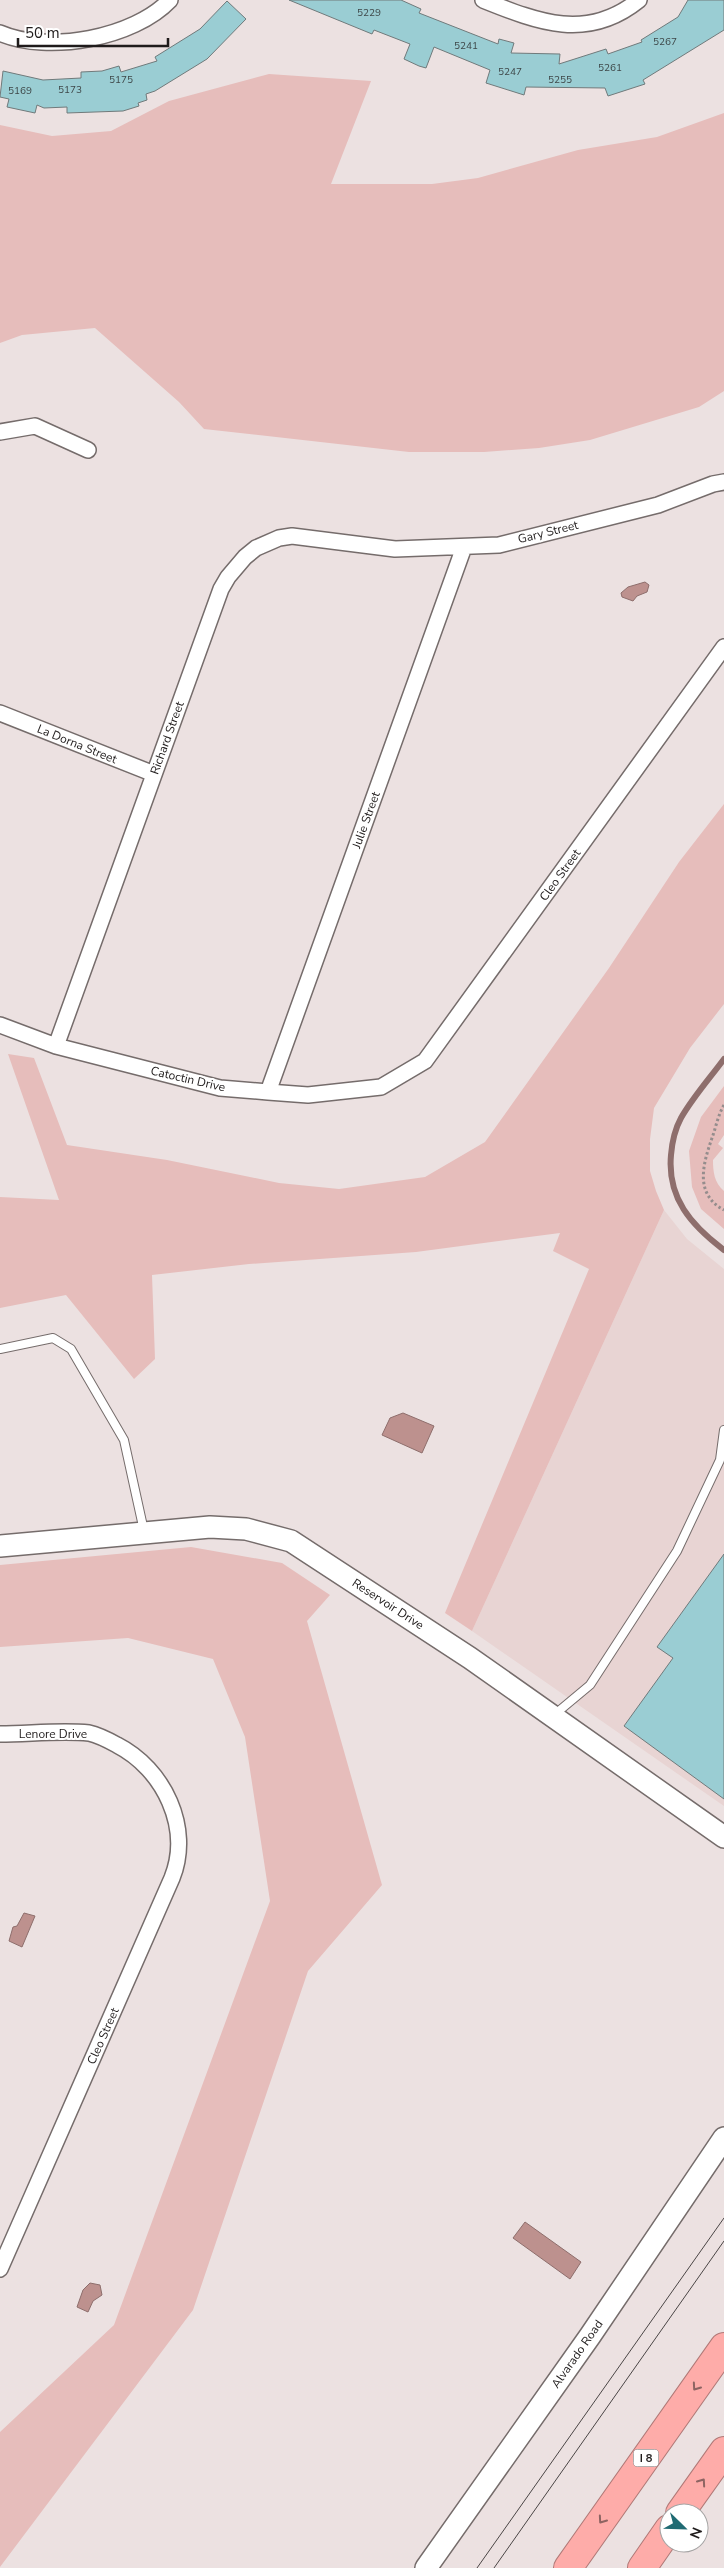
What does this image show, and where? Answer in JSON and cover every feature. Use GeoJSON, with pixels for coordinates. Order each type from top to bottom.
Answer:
{"type":"FeatureCollection","features":[{"type":"Feature","properties":{"kind":"highway","name":"I 8"},"geometry":{"type":"LineString","coordinates":[[568,2568],[724,2347]]}},
{"type":"Feature","properties":{"kind":"highway"},"geometry":{"type":"LineString","coordinates":[[687,2503],[724,2451]]}},
{"type":"Feature","properties":{"kind":"highway"},"geometry":{"type":"LineString","coordinates":[[642,2568],[659,2543]]}},
{"type":"Feature","properties":{"kind":"street"},"geometry":{"type":"LineString","coordinates":[[0,33],[16,40],[84,41],[132,27],[158,12],[170,0]]}},
{"type":"Feature","properties":{"kind":"street"},"geometry":{"type":"LineString","coordinates":[[484,0],[531,19],[560,25],[599,21],[616,14],[639,0]]}},
{"type":"Feature","properties":{"kind":"street"},"geometry":{"type":"LineString","coordinates":[[0,432],[35,426],[88,450]]}},
{"type":"Feature","properties":{"kind":"street","name":"Gary Street"},"geometry":{"type":"LineString","coordinates":[[367,546],[395,549],[499,544],[658,506],[713,484],[724,482]]}},
{"type":"Feature","properties":{"kind":"street","name":"Richard Street"},"geometry":{"type":"LineString","coordinates":[[56,1046],[221,589],[236,566],[262,546],[292,536],[367,546]]}},
{"type":"Feature","properties":{"kind":"street","name":"Julie Street"},"geometry":{"type":"LineString","coordinates":[[268,1092],[464,547]]}},
{"type":"Feature","properties":{"kind":"street","name":"Cleo Street"},"geometry":{"type":"LineString","coordinates":[[381,1087],[425,1061],[724,647]]}},
{"type":"Feature","properties":{"kind":"street","name":"La Dorna Street"},"geometry":{"type":"LineString","coordinates":[[0,713],[154,774]]}},
{"type":"Feature","properties":{"kind":"street","name":"Catoctin Drive"},"geometry":{"type":"LineString","coordinates":[[0,1025],[56,1046],[220,1088],[308,1095],[381,1087]]}},
{"type":"Feature","properties":{"kind":"street","name":"Reservoir Drive"},"geometry":{"type":"LineString","coordinates":[[0,1546],[210,1527],[246,1529],[292,1541],[470,1658],[724,1837]]}},
{"type":"Feature","properties":{"kind":"street","name":"Lenore Drive"},"geometry":{"type":"LineString","coordinates":[[0,1734],[90,1733],[107,1740],[137,1758],[160,1784],[169,1799]]}},
{"type":"Feature","properties":{"kind":"street","name":"Cleo Street"},"geometry":{"type":"LineString","coordinates":[[0,2269],[174,1876],[179,1836],[169,1799]]}},
{"type":"Feature","properties":{"kind":"street","name":"Alvarado Road"},"geometry":{"type":"LineString","coordinates":[[426,2568],[590,2336],[724,2138]]}},
{"type":"Feature","properties":{"kind":"lane"},"geometry":{"type":"LineString","coordinates":[[0,1349],[52,1338],[71,1349],[124,1440],[144,1533]]}},
{"type":"Feature","properties":{"kind":"lane"},"geometry":{"type":"LineString","coordinates":[[552,1716],[590,1685],[677,1551],[720,1470],[724,1430]]}},
{"type":"Feature","properties":{"kind":"lane"},"geometry":{"type":"LineString","coordinates":[[604,1646],[613,1650]]}},
{"type":"Feature","properties":{"kind":"path"},"geometry":{"type":"LineString","coordinates":[[724,1105],[706,1157],[702,1175],[702,1185],[710,1200],[724,1210]]}},
{"type":"Feature","properties":{"kind":"shaded area"},"geometry":{"type":"Polygon","coordinates":[[[269,74],[371,81],[331,184],[432,184],[478,178],[578,150],[657,137],[724,113],[724,391],[699,407],[590,440],[539,448],[484,452],[409,452],[204,429],[179,402],[95,328],[22,335],[0,343],[0,125],[52,136],[111,131],[169,101],[269,74]]]}},
{"type":"Feature","properties":{"kind":"shaded area"},"geometry":{"type":"Polygon","coordinates":[[[645,582],[649,585],[647,592],[637,596],[633,601],[622,597],[621,593],[628,587],[645,582]]]}},
{"type":"Feature","properties":{"kind":"shaded area"},"geometry":{"type":"Polygon","coordinates":[[[724,804],[724,1004],[690,1048],[654,1108],[650,1139],[650,1171],[664,1210],[472,1631],[445,1613],[589,1269],[553,1251],[560,1233],[416,1252],[249,1264],[152,1275],[155,1359],[134,1379],[66,1295],[0,1308],[0,1197],[59,1200],[8,1054],[34,1058],[67,1145],[167,1160],[279,1183],[339,1189],[425,1177],[485,1142],[609,968],[679,862],[724,804]]]}},
{"type":"Feature","properties":{"kind":"shaded area"},"geometry":{"type":"Polygon","coordinates":[[[724,1086],[724,1135],[718,1144],[723,1148],[713,1160],[716,1181],[724,1191],[724,1229],[701,1209],[692,1187],[689,1151],[701,1117],[724,1086]]]}},
{"type":"Feature","properties":{"kind":"shaded area"},"geometry":{"type":"Polygon","coordinates":[[[664,1210],[687,1239],[724,1269],[724,1806],[472,1631],[664,1210]]]}},
{"type":"Feature","properties":{"kind":"shaded area"},"geometry":{"type":"Polygon","coordinates":[[[403,1413],[434,1426],[422,1453],[382,1435],[390,1418],[403,1413]]]}},
{"type":"Feature","properties":{"kind":"shaded area"},"geometry":{"type":"Polygon","coordinates":[[[191,1547],[282,1563],[330,1595],[307,1621],[382,1885],[308,1971],[193,2310],[0,2567],[0,2432],[114,2325],[270,1901],[245,1737],[213,1659],[128,1638],[0,1647],[0,1565],[191,1547]]]}},
{"type":"Feature","properties":{"kind":"shaded area"},"geometry":{"type":"Polygon","coordinates":[[[24,1913],[35,1916],[22,1947],[9,1941],[13,1927],[17,1926],[24,1913]]]}},
{"type":"Feature","properties":{"kind":"shaded area"},"geometry":{"type":"Polygon","coordinates":[[[525,2222],[581,2262],[570,2279],[513,2238],[525,2222]]]}},
{"type":"Feature","properties":{"kind":"shaded area"},"geometry":{"type":"Polygon","coordinates":[[[90,2283],[100,2285],[102,2295],[93,2301],[88,2312],[77,2307],[83,2290],[90,2283]]]}},
{"type":"Feature","properties":{"kind":"building"},"geometry":{"type":"Polygon","coordinates":[[[289,0],[401,0],[421,9],[419,13],[498,44],[499,39],[514,43],[511,53],[560,54],[559,64],[606,49],[608,54],[642,42],[641,40],[678,17],[688,0],[724,0],[724,30],[643,80],[645,84],[608,96],[605,88],[526,87],[524,95],[486,83],[490,70],[434,47],[426,68],[419,66],[404,59],[410,44],[374,30],[372,34],[289,0]]]}},
{"type":"Feature","properties":{"kind":"building"},"geometry":{"type":"Polygon","coordinates":[[[227,1],[246,19],[207,59],[155,91],[146,94],[147,100],[138,103],[139,106],[123,111],[67,113],[67,107],[44,108],[37,105],[35,113],[7,107],[9,99],[0,97],[3,71],[43,80],[81,78],[81,72],[102,71],[119,66],[121,72],[157,61],[155,57],[200,29],[227,1]]]}},
{"type":"Feature","properties":{"kind":"building"},"geometry":{"type":"Polygon","coordinates":[[[724,1554],[724,1799],[624,1726],[673,1658],[657,1647],[724,1554]]]}},
{"type":"Feature","properties":{"kind":"waterway"},"geometry":{"type":"LineString","coordinates":[[724,1059],[679,1122],[675,1131],[671,1155],[671,1170],[677,1197],[701,1231],[724,1250]]}},
{"type":"Feature","properties":{"kind":"tram line"},"geometry":{"type":"LineString","coordinates":[[477,2568],[724,2218]]}},
{"type":"Feature","properties":{"kind":"tram line"},"geometry":{"type":"LineString","coordinates":[[494,2568],[724,2241]]}}]}
